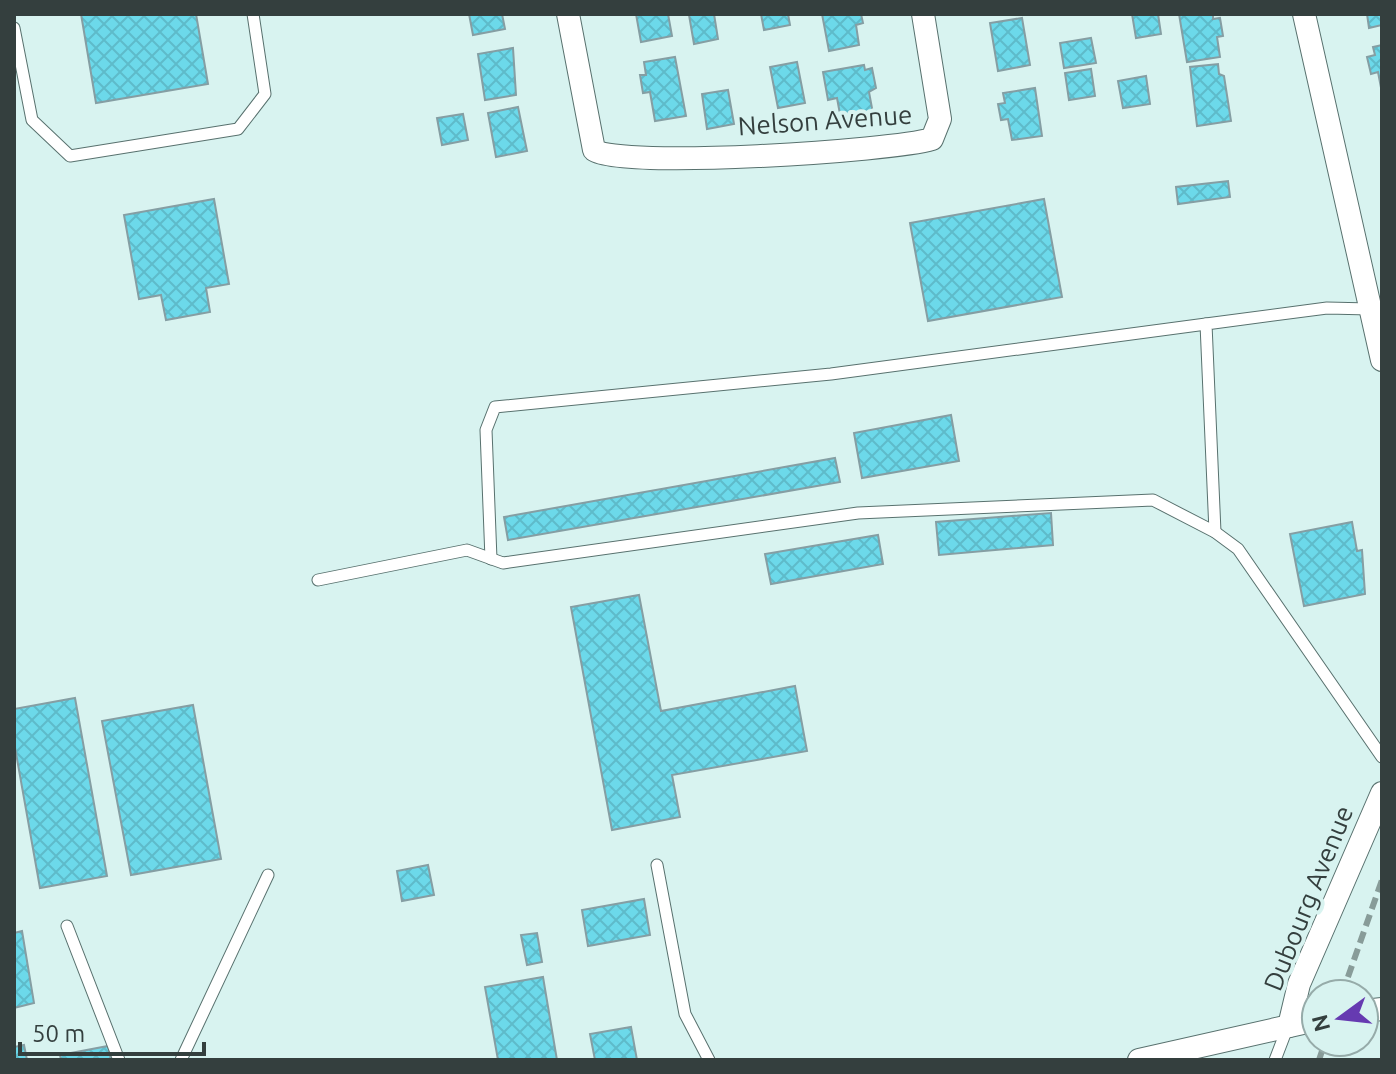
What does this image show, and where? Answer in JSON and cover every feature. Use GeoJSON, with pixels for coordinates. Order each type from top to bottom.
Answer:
{"type":"FeatureCollection","features":[{"type":"Feature","properties":{"kind":"street","name":"Nelson Avenue"},"geometry":{"type":"LineString","coordinates":[[568,14],[594,150],[600,155],[644,159],[913,145],[932,139],[940,119],[923,14]]}},
{"type":"Feature","properties":{"kind":"street"},"geometry":{"type":"LineString","coordinates":[[1304,14],[1382,360]]}},
{"type":"Feature","properties":{"kind":"street","name":"Dubourg Avenue"},"geometry":{"type":"LineString","coordinates":[[1289,1026],[1299,984],[1382,793]]}},
{"type":"Feature","properties":{"kind":"street"},"geometry":{"type":"LineString","coordinates":[[1139,1060],[1300,1024]]}},
{"type":"Feature","properties":{"kind":"lane"},"geometry":{"type":"LineString","coordinates":[[14,28],[32,120],[70,156],[238,129],[265,94],[253,14]]}},
{"type":"Feature","properties":{"kind":"lane"},"geometry":{"type":"LineString","coordinates":[[491,559],[486,430],[495,407],[831,374],[1327,308],[1370,309]]}},
{"type":"Feature","properties":{"kind":"lane"},"geometry":{"type":"LineString","coordinates":[[1206,324],[1215,532]]}},
{"type":"Feature","properties":{"kind":"lane"},"geometry":{"type":"LineString","coordinates":[[318,580],[467,550],[503,563],[858,513],[1153,500],[1215,532],[1238,549],[1382,757]]}},
{"type":"Feature","properties":{"kind":"lane"},"geometry":{"type":"LineString","coordinates":[[657,865],[685,1014],[709,1060]]}},
{"type":"Feature","properties":{"kind":"lane"},"geometry":{"type":"LineString","coordinates":[[181,1060],[268,875]]}},
{"type":"Feature","properties":{"kind":"lane"},"geometry":{"type":"LineString","coordinates":[[67,926],[119,1060]]}},
{"type":"Feature","properties":{"kind":"lane"},"geometry":{"type":"LineString","coordinates":[[1275,1060],[1289,1026]]}},
{"type":"Feature","properties":{"kind":"building"},"geometry":{"type":"Polygon","coordinates":[[[81,14],[196,14],[208,84],[96,103],[81,14]]]}},
{"type":"Feature","properties":{"kind":"building"},"geometry":{"type":"Polygon","coordinates":[[[469,14],[502,14],[505,29],[473,35],[469,14]]]}},
{"type":"Feature","properties":{"kind":"building"},"geometry":{"type":"Polygon","coordinates":[[[636,14],[668,14],[672,36],[641,42],[636,14]]]}},
{"type":"Feature","properties":{"kind":"building"},"geometry":{"type":"Polygon","coordinates":[[[714,14],[718,39],[694,44],[689,15],[714,14]]]}},
{"type":"Feature","properties":{"kind":"building"},"geometry":{"type":"Polygon","coordinates":[[[761,14],[788,14],[790,25],[764,30],[761,14]]]}},
{"type":"Feature","properties":{"kind":"building"},"geometry":{"type":"Polygon","coordinates":[[[822,14],[861,14],[863,23],[856,25],[859,45],[829,51],[822,14]]]}},
{"type":"Feature","properties":{"kind":"building"},"geometry":{"type":"Polygon","coordinates":[[[1132,14],[1158,14],[1161,34],[1136,38],[1132,14]]]}},
{"type":"Feature","properties":{"kind":"building"},"geometry":{"type":"Polygon","coordinates":[[[1179,14],[1213,14],[1213,19],[1220,18],[1223,36],[1217,37],[1220,57],[1187,62],[1179,14]]]}},
{"type":"Feature","properties":{"kind":"building"},"geometry":{"type":"Polygon","coordinates":[[[1367,14],[1382,14],[1382,25],[1369,28],[1367,14]]]}},
{"type":"Feature","properties":{"kind":"building"},"geometry":{"type":"Polygon","coordinates":[[[1022,18],[1030,65],[998,71],[990,23],[1022,18]]]}},
{"type":"Feature","properties":{"kind":"building"},"geometry":{"type":"Polygon","coordinates":[[[1091,38],[1096,63],[1064,68],[1060,43],[1091,38]]]}},
{"type":"Feature","properties":{"kind":"building"},"geometry":{"type":"Polygon","coordinates":[[[1382,45],[1382,93],[1378,72],[1371,74],[1367,57],[1375,55],[1373,47],[1382,45]]]}},
{"type":"Feature","properties":{"kind":"building"},"geometry":{"type":"Polygon","coordinates":[[[513,48],[516,95],[485,100],[478,54],[513,48]]]}},
{"type":"Feature","properties":{"kind":"building"},"geometry":{"type":"Polygon","coordinates":[[[675,57],[686,116],[655,121],[650,92],[643,93],[640,75],[646,75],[644,62],[675,57]]]}},
{"type":"Feature","properties":{"kind":"building"},"geometry":{"type":"Polygon","coordinates":[[[797,62],[805,103],[778,108],[770,67],[797,62]]]}},
{"type":"Feature","properties":{"kind":"building"},"geometry":{"type":"Polygon","coordinates":[[[1218,64],[1219,74],[1224,76],[1231,121],[1197,126],[1190,67],[1218,64]]]}},
{"type":"Feature","properties":{"kind":"building"},"geometry":{"type":"Polygon","coordinates":[[[864,65],[865,70],[872,68],[876,88],[869,92],[874,119],[842,125],[837,98],[828,100],[823,72],[864,65]]]}},
{"type":"Feature","properties":{"kind":"building"},"geometry":{"type":"Polygon","coordinates":[[[1091,69],[1095,96],[1069,100],[1065,73],[1091,69]]]}},
{"type":"Feature","properties":{"kind":"building"},"geometry":{"type":"Polygon","coordinates":[[[1146,76],[1150,104],[1123,108],[1118,81],[1146,76]]]}},
{"type":"Feature","properties":{"kind":"building"},"geometry":{"type":"Polygon","coordinates":[[[1035,88],[1042,136],[1012,140],[1008,119],[1001,120],[998,104],[1005,103],[1003,93],[1035,88]]]}},
{"type":"Feature","properties":{"kind":"building"},"geometry":{"type":"Polygon","coordinates":[[[728,90],[734,124],[707,129],[702,94],[728,90]]]}},
{"type":"Feature","properties":{"kind":"building"},"geometry":{"type":"Polygon","coordinates":[[[518,107],[527,151],[496,157],[488,113],[518,107]]]}},
{"type":"Feature","properties":{"kind":"building"},"geometry":{"type":"Polygon","coordinates":[[[463,114],[468,140],[442,145],[437,118],[463,114]]]}},
{"type":"Feature","properties":{"kind":"building"},"geometry":{"type":"Polygon","coordinates":[[[1228,181],[1230,197],[1178,204],[1176,187],[1228,181]]]}},
{"type":"Feature","properties":{"kind":"building"},"geometry":{"type":"Polygon","coordinates":[[[214,199],[229,284],[206,288],[210,312],[166,320],[161,295],[139,299],[124,215],[214,199]]]}},
{"type":"Feature","properties":{"kind":"building"},"geometry":{"type":"Polygon","coordinates":[[[1044,199],[1062,297],[928,321],[910,223],[1044,199]]]}},
{"type":"Feature","properties":{"kind":"building"},"geometry":{"type":"Polygon","coordinates":[[[951,415],[959,461],[862,478],[854,433],[951,415]]]}},
{"type":"Feature","properties":{"kind":"building"},"geometry":{"type":"Polygon","coordinates":[[[835,458],[840,482],[508,540],[504,517],[835,458]]]}},
{"type":"Feature","properties":{"kind":"building"},"geometry":{"type":"Polygon","coordinates":[[[1051,513],[1053,545],[939,555],[936,522],[1051,513]]]}},
{"type":"Feature","properties":{"kind":"building"},"geometry":{"type":"Polygon","coordinates":[[[1352,522],[1357,551],[1362,550],[1365,594],[1304,606],[1290,534],[1352,522]]]}},
{"type":"Feature","properties":{"kind":"building"},"geometry":{"type":"Polygon","coordinates":[[[878,535],[883,564],[771,584],[765,554],[878,535]]]}},
{"type":"Feature","properties":{"kind":"building"},"geometry":{"type":"Polygon","coordinates":[[[639,595],[661,711],[795,686],[807,751],[672,775],[680,817],[612,830],[571,607],[639,595]]]}},
{"type":"Feature","properties":{"kind":"building"},"geometry":{"type":"Polygon","coordinates":[[[75,698],[107,876],[40,888],[14,742],[14,709],[75,698]]]}},
{"type":"Feature","properties":{"kind":"building"},"geometry":{"type":"Polygon","coordinates":[[[193,705],[221,859],[131,875],[102,721],[193,705]]]}},
{"type":"Feature","properties":{"kind":"building"},"geometry":{"type":"Polygon","coordinates":[[[428,865],[434,895],[402,901],[397,871],[428,865]]]}},
{"type":"Feature","properties":{"kind":"building"},"geometry":{"type":"Polygon","coordinates":[[[644,899],[650,935],[588,946],[582,910],[644,899]]]}},
{"type":"Feature","properties":{"kind":"building"},"geometry":{"type":"Polygon","coordinates":[[[22,931],[34,1003],[14,1008],[14,933],[22,931]]]}},
{"type":"Feature","properties":{"kind":"building"},"geometry":{"type":"Polygon","coordinates":[[[537,933],[542,962],[527,965],[521,935],[537,933]]]}},
{"type":"Feature","properties":{"kind":"building"},"geometry":{"type":"Polygon","coordinates":[[[543,977],[557,1060],[498,1060],[485,987],[543,977]]]}},
{"type":"Feature","properties":{"kind":"building"},"geometry":{"type":"Polygon","coordinates":[[[631,1027],[637,1060],[595,1060],[590,1034],[631,1027]]]}},
{"type":"Feature","properties":{"kind":"building"},"geometry":{"type":"Polygon","coordinates":[[[24,1045],[27,1060],[14,1060],[14,1047],[24,1045]]]}},
{"type":"Feature","properties":{"kind":"building"},"geometry":{"type":"Polygon","coordinates":[[[108,1046],[111,1060],[61,1060],[60,1055],[108,1046]]]}},
{"type":"Feature","properties":{"kind":"railway"},"geometry":{"type":"LineString","coordinates":[[1348,978],[1382,880]]}}]}
